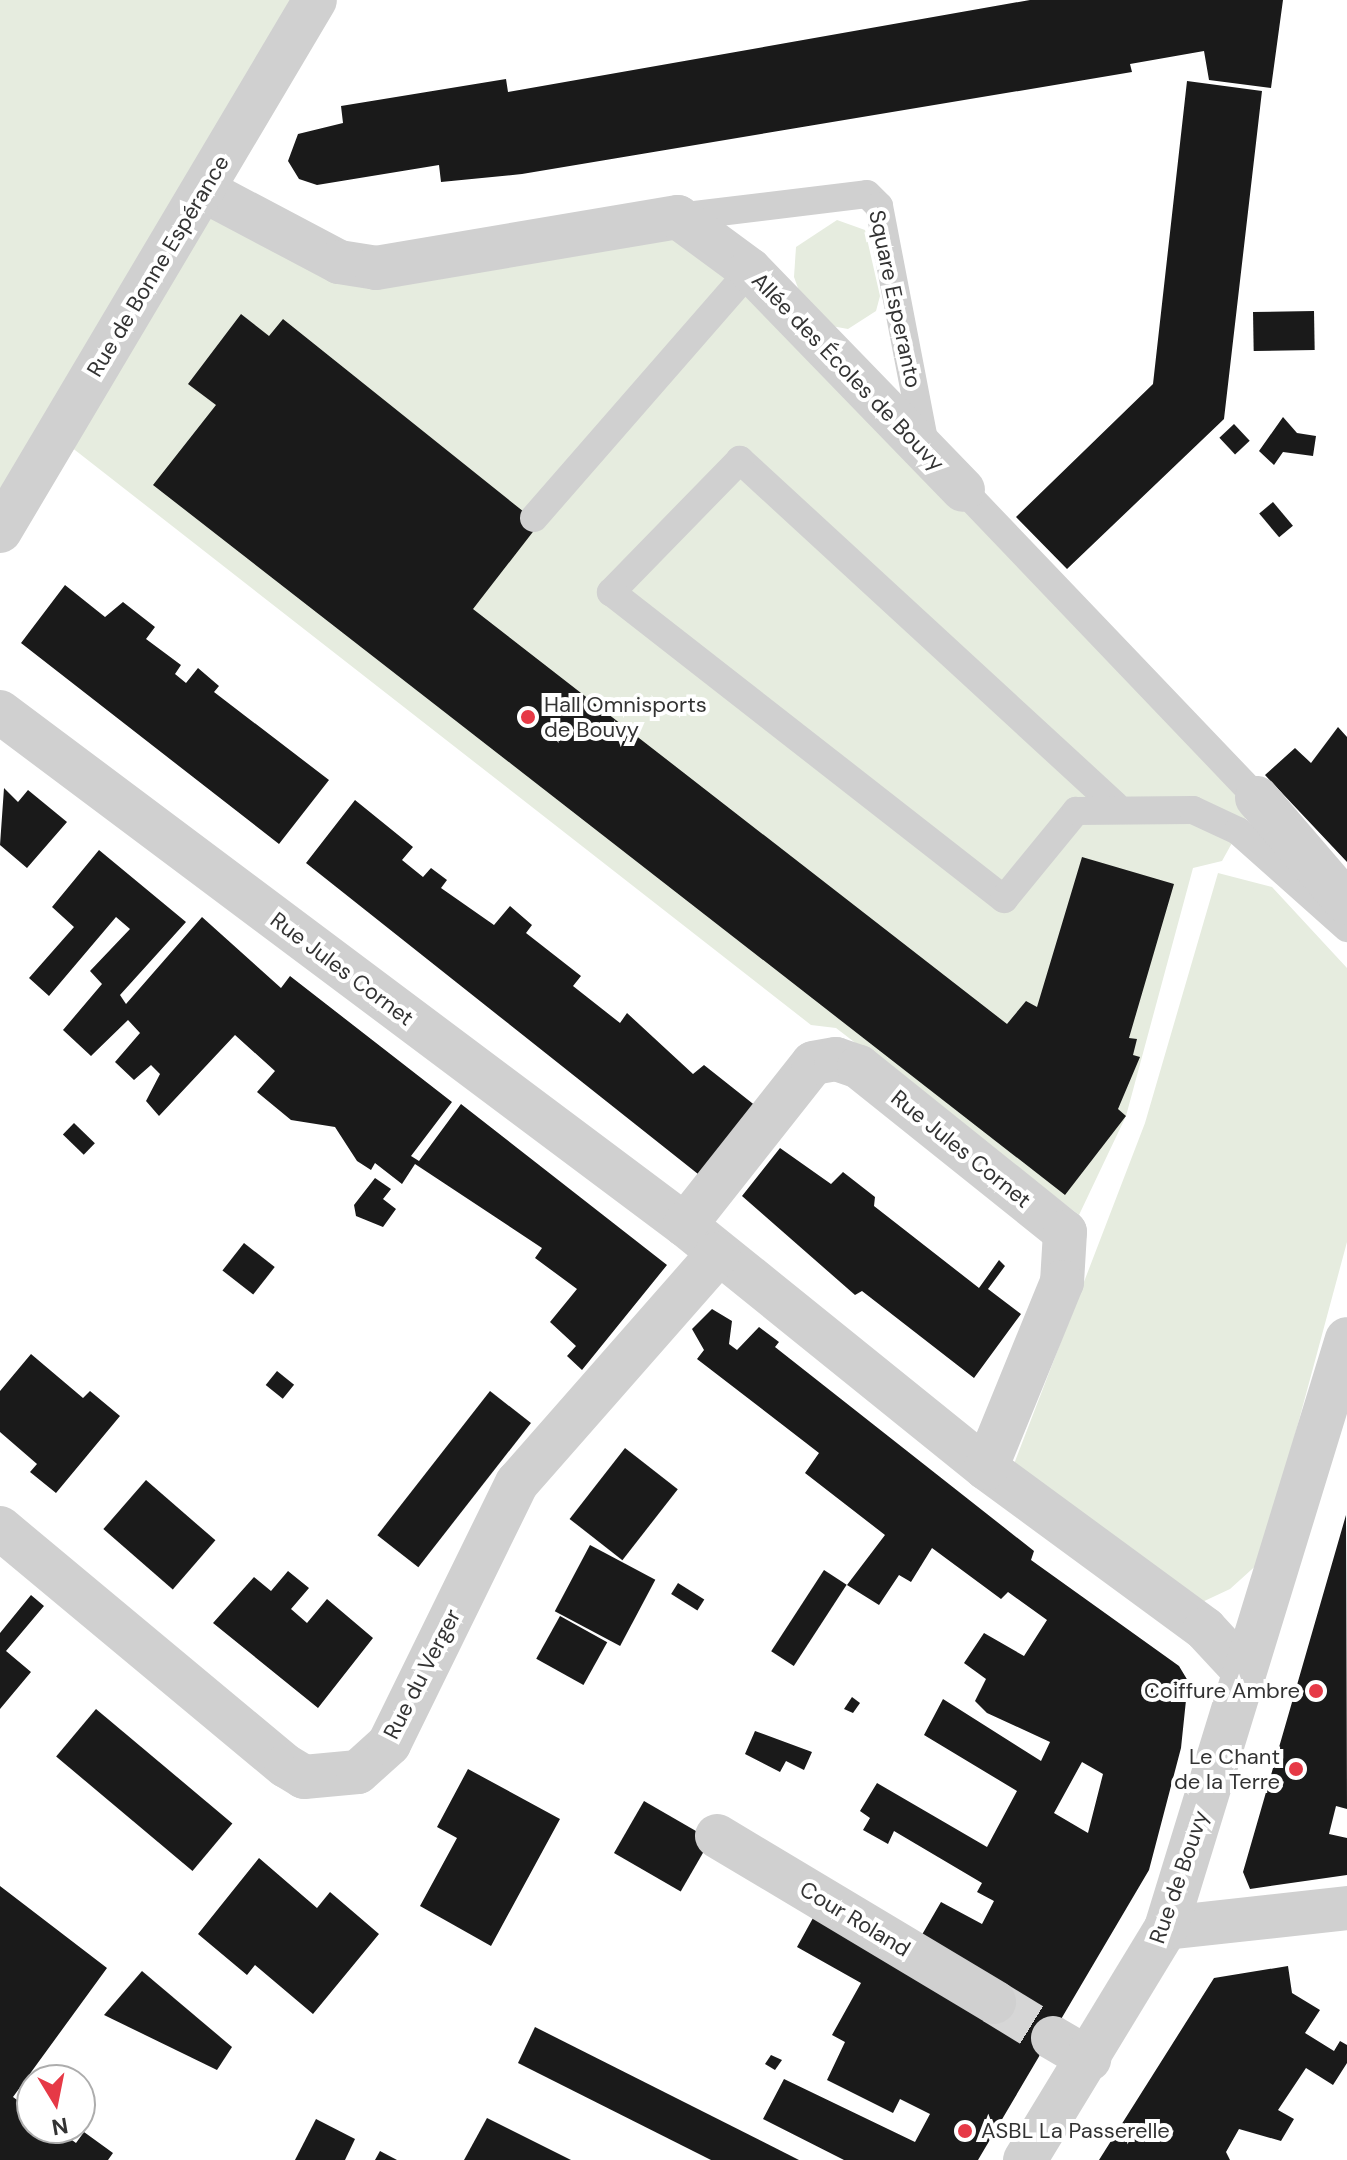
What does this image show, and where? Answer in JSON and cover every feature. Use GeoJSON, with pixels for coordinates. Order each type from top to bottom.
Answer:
{"type":"FeatureCollection","features":[{"type":"Feature","properties":{"kind":"street","name":"Rue de Bonne Espérance"},"geometry":{"type":"LineString","coordinates":[[0,531],[315,0]]}},
{"type":"Feature","properties":{"kind":"street"},"geometry":{"type":"LineString","coordinates":[[203,190],[339,262],[376,268],[678,217]]}},
{"type":"Feature","properties":{"kind":"street","name":"Allée des Écoles de Bouvy"},"geometry":{"type":"LineString","coordinates":[[678,217],[750,270],[963,490]]}},
{"type":"Feature","properties":{"kind":"street","name":"Rue Jules Cornet"},"geometry":{"type":"LineString","coordinates":[[0,712],[685,1225],[986,1468],[1205,1629],[1242,1669]]}},
{"type":"Feature","properties":{"kind":"street","name":"Allée des Écoles de Bouvy"},"geometry":{"type":"LineString","coordinates":[[1257,798],[1347,903]]}},
{"type":"Feature","properties":{"kind":"street","name":"Rue Jules Cornet"},"geometry":{"type":"LineString","coordinates":[[685,1225],[813,1063],[836,1059],[859,1067],[1065,1232],[1062,1282],[986,1468]]}},
{"type":"Feature","properties":{"kind":"street","name":"Rue du Verger"},"geometry":{"type":"LineString","coordinates":[[0,1528],[286,1766],[304,1777],[358,1772],[389,1744],[517,1483],[718,1254]]}},
{"type":"Feature","properties":{"kind":"street","name":"Rue de Bouvy"},"geometry":{"type":"LineString","coordinates":[[1025,2160],[1071,2048],[1166,1928],[1242,1669],[1347,1339]]}},
{"type":"Feature","properties":{"kind":"street","name":"Cour Roland"},"geometry":{"type":"LineString","coordinates":[[717,1836],[994,2002]]}},
{"type":"Feature","properties":{"kind":"street"},"geometry":{"type":"LineString","coordinates":[[1166,1928],[1347,1908]]}},
{"type":"Feature","properties":{"kind":"lane","name":"Square Esperanto"},"geometry":{"type":"LineString","coordinates":[[678,217],[867,194],[879,206],[927,452]]}},
{"type":"Feature","properties":{"kind":"lane"},"geometry":{"type":"LineString","coordinates":[[534,518],[750,270]]}},
{"type":"Feature","properties":{"kind":"lane"},"geometry":{"type":"LineString","coordinates":[[1115,805],[740,460],[611,592],[1004,899],[1076,811],[1115,805],[1193,810],[1238,831],[1347,928]]}},
{"type":"Feature","properties":{"kind":"lane","name":"Allée des Écoles de Bouvy"},"geometry":{"type":"LineString","coordinates":[[963,490],[1257,798]]}},
{"type":"Feature","properties":{"kind":"shaded area"},"geometry":{"type":"Polygon","coordinates":[[[0,0],[315,0],[203,189],[339,262],[678,217],[1257,798],[1222,861],[1193,868],[1126,1116],[1079,1215],[836,1028],[811,1025],[57,436],[0,531],[0,0]]]}},
{"type":"Feature","properties":{"kind":"shaded area"},"geometry":{"type":"Polygon","coordinates":[[[837,220],[865,230],[880,296],[876,311],[848,329],[826,325],[803,302],[794,277],[796,247],[837,220]]]}},
{"type":"Feature","properties":{"kind":"shaded area"},"geometry":{"type":"Polygon","coordinates":[[[1218,873],[1272,887],[1347,968],[1347,1242],[1261,1561],[1230,1589],[1198,1604],[1014,1464],[1145,1123],[1218,873]]]}},
{"type":"Feature","properties":{"kind":"building"},"geometry":{"type":"Polygon","coordinates":[[[1030,0],[1283,0],[1271,88],[1209,80],[1204,51],[1130,64],[1132,72],[522,174],[441,182],[439,165],[317,185],[299,179],[288,161],[298,134],[343,123],[341,106],[506,79],[508,92],[1030,0]]]}},
{"type":"Feature","properties":{"kind":"building"},"geometry":{"type":"Polygon","coordinates":[[[1187,81],[1262,91],[1224,419],[1067,569],[1016,517],[1153,384],[1187,81]]]}},
{"type":"Feature","properties":{"kind":"building"},"geometry":{"type":"Polygon","coordinates":[[[1314,311],[1315,350],[1254,351],[1253,312],[1314,311]]]}},
{"type":"Feature","properties":{"kind":"building","name":"Hall Omnisports de Bouvy"},"geometry":{"type":"Polygon","coordinates":[[[241,314],[269,336],[283,319],[539,524],[473,609],[1007,1024],[1026,1001],[1037,1007],[1082,857],[1174,884],[1129,1038],[1137,1039],[1133,1055],[1140,1057],[1118,1109],[1126,1116],[1065,1195],[153,485],[216,405],[188,384],[241,314]]]}},
{"type":"Feature","properties":{"kind":"building"},"geometry":{"type":"Polygon","coordinates":[[[1283,417],[1297,433],[1316,436],[1313,456],[1283,452],[1274,465],[1259,451],[1283,417]]]}},
{"type":"Feature","properties":{"kind":"building"},"geometry":{"type":"Polygon","coordinates":[[[1234,424],[1250,441],[1235,454],[1219,438],[1234,424]]]}},
{"type":"Feature","properties":{"kind":"building"},"geometry":{"type":"Polygon","coordinates":[[[1273,502],[1293,526],[1279,537],[1259,514],[1273,502]]]}},
{"type":"Feature","properties":{"kind":"building"},"geometry":{"type":"Polygon","coordinates":[[[65,585],[105,617],[123,602],[155,627],[146,639],[181,665],[175,674],[186,683],[198,668],[219,686],[214,692],[329,780],[279,844],[21,643],[65,585]]]}},
{"type":"Feature","properties":{"kind":"building"},"geometry":{"type":"Polygon","coordinates":[[[1338,727],[1347,737],[1347,862],[1265,775],[1295,748],[1311,763],[1338,727]]]}},
{"type":"Feature","properties":{"kind":"building"},"geometry":{"type":"Polygon","coordinates":[[[4,788],[18,802],[28,790],[67,822],[27,868],[0,845],[4,788]]]}},
{"type":"Feature","properties":{"kind":"building"},"geometry":{"type":"Polygon","coordinates":[[[355,800],[413,847],[402,860],[423,877],[431,868],[447,880],[441,888],[494,925],[510,906],[532,925],[526,933],[581,976],[573,986],[620,1023],[627,1013],[693,1074],[704,1065],[757,1107],[698,1174],[306,863],[355,800]]]}},
{"type":"Feature","properties":{"kind":"building"},"geometry":{"type":"Polygon","coordinates":[[[99,850],[186,922],[120,995],[126,1004],[202,917],[281,988],[290,976],[452,1102],[411,1156],[419,1161],[461,1104],[667,1265],[582,1370],[567,1356],[576,1346],[550,1322],[577,1289],[535,1258],[542,1248],[415,1164],[402,1184],[375,1163],[371,1170],[357,1161],[335,1127],[291,1120],[257,1092],[275,1071],[235,1035],[159,1116],[146,1101],[160,1074],[151,1065],[134,1080],[115,1062],[140,1033],[128,1020],[91,1056],[63,1030],[102,984],[90,971],[130,929],[116,917],[49,996],[29,978],[74,927],[52,907],[99,850]]]}},
{"type":"Feature","properties":{"kind":"building"},"geometry":{"type":"Polygon","coordinates":[[[74,1123],[95,1143],[84,1155],[63,1135],[74,1123]]]}},
{"type":"Feature","properties":{"kind":"building"},"geometry":{"type":"Polygon","coordinates":[[[780,1148],[831,1184],[843,1172],[875,1197],[874,1206],[979,1288],[999,1260],[1005,1266],[988,1289],[1021,1314],[974,1378],[862,1291],[855,1295],[742,1196],[780,1148]]]}},
{"type":"Feature","properties":{"kind":"building"},"geometry":{"type":"Polygon","coordinates":[[[375,1178],[391,1189],[383,1199],[396,1209],[383,1227],[356,1216],[354,1205],[375,1178]]]}},
{"type":"Feature","properties":{"kind":"building"},"geometry":{"type":"Polygon","coordinates":[[[244,1243],[275,1267],[253,1295],[222,1271],[244,1243]]]}},
{"type":"Feature","properties":{"kind":"building"},"geometry":{"type":"Polygon","coordinates":[[[712,1309],[732,1321],[729,1344],[737,1350],[759,1327],[779,1342],[775,1347],[1034,1551],[1031,1560],[1179,1666],[1188,1681],[1181,1748],[1149,1870],[978,2160],[844,2160],[763,2119],[784,2079],[915,2142],[930,2114],[900,2099],[893,2113],[827,2080],[845,2042],[832,2035],[861,1983],[797,1947],[813,1918],[916,1945],[941,1902],[982,1924],[994,1901],[977,1892],[982,1883],[894,1831],[888,1844],[863,1830],[870,1818],[860,1811],[877,1783],[987,1847],[1017,1791],[924,1735],[943,1699],[1041,1761],[1050,1742],[987,1713],[975,1701],[986,1679],[964,1663],[984,1633],[1024,1656],[1047,1620],[1008,1592],[1001,1599],[932,1548],[911,1582],[899,1575],[879,1605],[847,1585],[885,1535],[805,1473],[819,1453],[697,1359],[704,1350],[692,1329],[712,1309]],[[1082,1762],[1054,1813],[1088,1833],[1103,1774],[1082,1762]]]}},
{"type":"Feature","properties":{"kind":"building"},"geometry":{"type":"Polygon","coordinates":[[[31,1354],[83,1398],[90,1391],[120,1416],[56,1493],[30,1472],[37,1464],[0,1432],[0,1391],[31,1354]]]}},
{"type":"Feature","properties":{"kind":"building"},"geometry":{"type":"Polygon","coordinates":[[[277,1371],[294,1385],[283,1399],[266,1385],[277,1371]]]}},
{"type":"Feature","properties":{"kind":"building"},"geometry":{"type":"Polygon","coordinates":[[[490,1391],[531,1423],[418,1567],[377,1535],[490,1391]]]}},
{"type":"Feature","properties":{"kind":"building"},"geometry":{"type":"Polygon","coordinates":[[[625,1448],[678,1489],[622,1560],[570,1519],[625,1448]]]}},
{"type":"Feature","properties":{"kind":"building"},"geometry":{"type":"Polygon","coordinates":[[[146,1480],[215,1540],[173,1589],[103,1529],[146,1480]]]}},
{"type":"Feature","properties":{"kind":"building"},"geometry":{"type":"Polygon","coordinates":[[[1346,1515],[1347,1809],[1336,1806],[1329,1834],[1347,1838],[1347,1875],[1250,1889],[1243,1872],[1346,1515]]]}},
{"type":"Feature","properties":{"kind":"building"},"geometry":{"type":"Polygon","coordinates":[[[590,1545],[655,1580],[620,1646],[555,1611],[590,1545]]]}},
{"type":"Feature","properties":{"kind":"building"},"geometry":{"type":"Polygon","coordinates":[[[824,1570],[847,1585],[794,1666],[771,1651],[824,1570]]]}},
{"type":"Feature","properties":{"kind":"building"},"geometry":{"type":"Polygon","coordinates":[[[288,1571],[309,1588],[291,1609],[307,1623],[327,1599],[373,1638],[318,1708],[213,1623],[254,1577],[271,1591],[288,1571]]]}},
{"type":"Feature","properties":{"kind":"building"},"geometry":{"type":"Polygon","coordinates":[[[678,1583],[704,1599],[697,1610],[671,1594],[678,1583]]]}},
{"type":"Feature","properties":{"kind":"building"},"geometry":{"type":"Polygon","coordinates":[[[31,1595],[44,1606],[6,1651],[31,1672],[0,1709],[0,1633],[31,1595]]]}},
{"type":"Feature","properties":{"kind":"building"},"geometry":{"type":"Polygon","coordinates":[[[560,1616],[607,1642],[583,1685],[536,1659],[560,1616]]]}},
{"type":"Feature","properties":{"kind":"building"},"geometry":{"type":"Polygon","coordinates":[[[852,1697],[860,1703],[853,1713],[844,1709],[852,1697]]]}},
{"type":"Feature","properties":{"kind":"building"},"geometry":{"type":"Polygon","coordinates":[[[96,1709],[232,1823],[193,1871],[56,1756],[96,1709]]]}},
{"type":"Feature","properties":{"kind":"building"},"geometry":{"type":"Polygon","coordinates":[[[755,1731],[812,1752],[804,1770],[786,1761],[780,1772],[745,1754],[755,1731]]]}},
{"type":"Feature","properties":{"kind":"building"},"geometry":{"type":"Polygon","coordinates":[[[468,1769],[560,1819],[491,1946],[420,1906],[457,1838],[437,1827],[468,1769]]]}},
{"type":"Feature","properties":{"kind":"building"},"geometry":{"type":"Polygon","coordinates":[[[644,1801],[711,1840],[681,1891],[614,1853],[644,1801]]]}},
{"type":"Feature","properties":{"kind":"building"},"geometry":{"type":"Polygon","coordinates":[[[259,1858],[317,1908],[330,1892],[379,1934],[313,2014],[255,1965],[247,1975],[198,1934],[259,1858]]]}},
{"type":"Feature","properties":{"kind":"building"},"geometry":{"type":"Polygon","coordinates":[[[0,1886],[107,1968],[37,2064],[16,2064],[16,2093],[13,2097],[16,2099],[16,2144],[96,2144],[96,2141],[113,2153],[108,2160],[0,2160],[0,1886]]]}},
{"type":"Feature","properties":{"kind":"building"},"geometry":{"type":"Polygon","coordinates":[[[1288,1966],[1292,1993],[1320,2010],[1305,2033],[1334,2051],[1340,2041],[1347,2045],[1347,2063],[1333,2085],[1306,2068],[1278,2110],[1294,2119],[1281,2141],[1239,2129],[1226,2152],[1230,2160],[1099,2160],[1214,1978],[1288,1966]]]}},
{"type":"Feature","properties":{"kind":"building"},"geometry":{"type":"Polygon","coordinates":[[[142,1971],[232,2047],[217,2070],[104,2015],[142,1971]]]}},
{"type":"Feature","properties":{"kind":"building"},"geometry":{"type":"Polygon","coordinates":[[[535,2027],[799,2160],[711,2160],[518,2063],[535,2027]]]}},
{"type":"Feature","properties":{"kind":"building"},"geometry":{"type":"Polygon","coordinates":[[[771,2055],[782,2060],[775,2070],[765,2064],[771,2055]]]}},
{"type":"Feature","properties":{"kind":"building"},"geometry":{"type":"Polygon","coordinates":[[[487,2118],[571,2160],[464,2160],[487,2118]]]}},
{"type":"Feature","properties":{"kind":"building"},"geometry":{"type":"Polygon","coordinates":[[[316,2119],[355,2139],[345,2160],[295,2160],[316,2119]]]}},
{"type":"Feature","properties":{"kind":"building"},"geometry":{"type":"Polygon","coordinates":[[[380,2151],[397,2160],[375,2160],[380,2151]]]}},
{"type":"Feature","properties":{"kind":"tunnel"},"geometry":{"type":"LineString","coordinates":[[994,2002],[1053,2038]]}},
{"type":"Feature","properties":{"kind":"place","name":"Hall Omnisports de Bouvy"},"geometry":{"type":"Point","coordinates":[528,717]}},
{"type":"Feature","properties":{"kind":"place","name":"Coiffure Ambre"},"geometry":{"type":"Point","coordinates":[1316,1691]}},
{"type":"Feature","properties":{"kind":"place","name":"Le Chant de la Terre"},"geometry":{"type":"Point","coordinates":[1296,1769]}},
{"type":"Feature","properties":{"kind":"place","name":"ASBL La Passerelle"},"geometry":{"type":"Point","coordinates":[965,2131]}}]}
